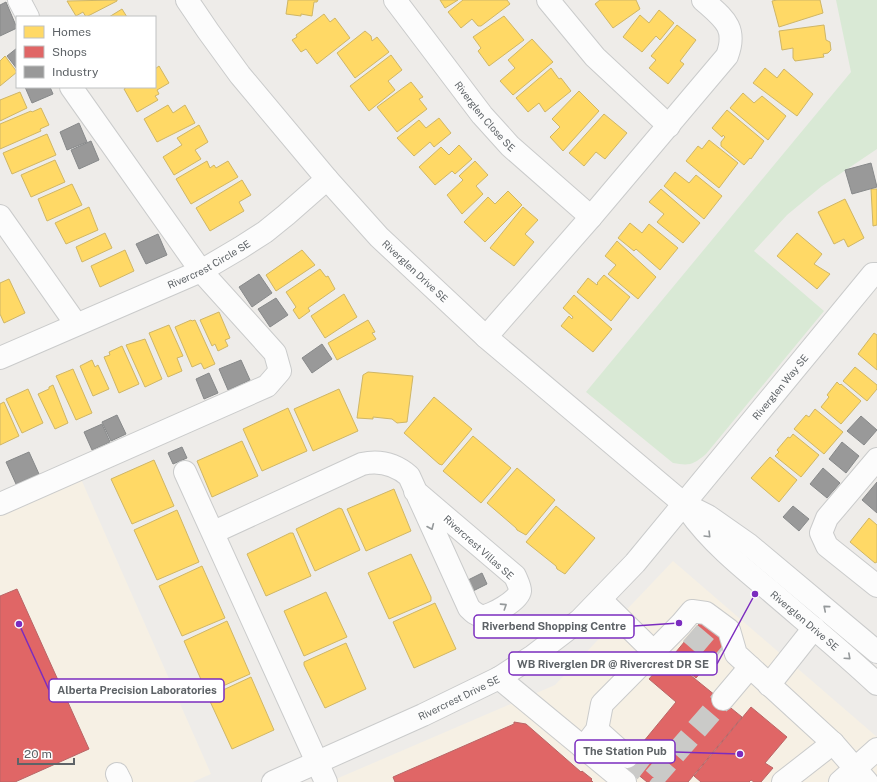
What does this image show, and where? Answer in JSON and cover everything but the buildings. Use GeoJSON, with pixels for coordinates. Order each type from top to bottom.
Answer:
{"type":"FeatureCollection","features":[{"type":"Feature","properties":{"kind":"street"},"geometry":{"type":"LineString","coordinates":[[19,0],[27,16]]}},
{"type":"Feature","properties":{"kind":"street","name":"Riverglen Drive SE"},"geometry":{"type":"LineString","coordinates":[[187,0],[240,74],[327,179],[379,237],[486,337],[684,504],[708,516],[748,544],[877,652]]}},
{"type":"Feature","properties":{"kind":"street","name":"Riverglen Close SE"},"geometry":{"type":"LineString","coordinates":[[395,0],[482,115],[510,146],[591,217]]}},
{"type":"Feature","properties":{"kind":"street"},"geometry":{"type":"LineString","coordinates":[[548,0],[595,57],[669,126]]}},
{"type":"Feature","properties":{"kind":"street"},"geometry":{"type":"LineString","coordinates":[[486,337],[591,217],[727,56],[731,45],[731,34],[724,19],[703,0]]}},
{"type":"Feature","properties":{"kind":"street"},"geometry":{"type":"LineString","coordinates":[[0,504],[267,386],[280,371],[275,353],[201,271],[71,88]]}},
{"type":"Feature","properties":{"kind":"street","name":"Rivercrest Circle SE"},"geometry":{"type":"LineString","coordinates":[[0,358],[201,271],[265,232],[327,179]]}},
{"type":"Feature","properties":{"kind":"street"},"geometry":{"type":"LineString","coordinates":[[1,218],[76,324]]}},
{"type":"Feature","properties":{"kind":"street","name":"Riverglen Way SE"},"geometry":{"type":"LineString","coordinates":[[684,504],[873,274],[877,274]]}},
{"type":"Feature","properties":{"kind":"street"},"geometry":{"type":"LineString","coordinates":[[877,459],[827,518],[821,533],[827,546],[877,586]]}},
{"type":"Feature","properties":{"kind":"street","name":"Rivercrest Villas SE"},"geometry":{"type":"LineString","coordinates":[[214,532],[362,464],[375,461],[401,469],[409,476],[415,491],[469,608],[475,614],[490,615],[516,599],[520,592],[519,584],[515,576],[415,491]]}},
{"type":"Feature","properties":{"kind":"street"},"geometry":{"type":"LineString","coordinates":[[185,472],[214,532],[326,782]]}},
{"type":"Feature","properties":{"kind":"street","name":"Riverglen Drive SE"},"geometry":{"type":"LineString","coordinates":[[684,504],[700,527],[729,556],[849,657],[877,684]]}},
{"type":"Feature","properties":{"kind":"street","name":"Rivercrest Drive SE"},"geometry":{"type":"LineString","coordinates":[[273,782],[423,715],[499,678],[533,656],[574,625],[601,600],[684,504]]}},
{"type":"Feature","properties":{"kind":"street"},"geometry":{"type":"LineString","coordinates":[[601,600],[654,652]]}},
{"type":"Feature","properties":{"kind":"street"},"geometry":{"type":"LineString","coordinates":[[583,748],[596,730],[602,704],[654,652],[686,629],[692,610],[706,613],[729,630],[734,659],[723,699]]}},
{"type":"Feature","properties":{"kind":"street"},"geometry":{"type":"LineString","coordinates":[[769,685],[814,628]]}},
{"type":"Feature","properties":{"kind":"street"},"geometry":{"type":"LineString","coordinates":[[734,659],[769,685],[833,743],[861,775]]}},
{"type":"Feature","properties":{"kind":"street"},"geometry":{"type":"LineString","coordinates":[[499,678],[625,782]]}},
{"type":"Feature","properties":{"kind":"street"},"geometry":{"type":"LineString","coordinates":[[596,730],[627,757]]}},
{"type":"Feature","properties":{"kind":"street"},"geometry":{"type":"LineString","coordinates":[[783,782],[833,743]]}},
{"type":"Feature","properties":{"kind":"street"},"geometry":{"type":"LineString","coordinates":[[840,782],[861,775],[877,749]]}},
{"type":"Feature","properties":{"kind":"shaded area"},"geometry":{"type":"Polygon","coordinates":[[[81,479],[211,774],[193,782],[0,782],[0,514],[81,479]]]}},
{"type":"Feature","properties":{"kind":"shaded area"},"geometry":{"type":"Polygon","coordinates":[[[673,561],[877,737],[877,782],[329,782],[555,685],[673,561]]]}},
{"type":"Feature","properties":{"kind":"green space"},"geometry":{"type":"Polygon","coordinates":[[[836,0],[877,0],[877,149],[822,186],[787,215],[754,251],[824,311],[706,454],[691,464],[673,463],[586,392],[851,72],[836,0]]]}},
{"type":"Feature","properties":{"kind":"tunnel"},"geometry":{"type":"LineString","coordinates":[[690,633],[717,656]]}},
{"type":"Feature","properties":{"kind":"tunnel"},"geometry":{"type":"LineString","coordinates":[[627,757],[654,778],[723,699]]}},
{"type":"Feature","properties":{"kind":"place","name":"WB Riverglen DR @ Rivercrest DR SE"},"geometry":{"type":"Point","coordinates":[755,594]}},
{"type":"Feature","properties":{"kind":"place","name":"Riverbend Shopping Centre"},"geometry":{"type":"Point","coordinates":[679,623]}},
{"type":"Feature","properties":{"kind":"place","name":"Alberta Precision Laboratories"},"geometry":{"type":"Point","coordinates":[19,624]}},
{"type":"Feature","properties":{"kind":"place","name":"The Station Pub"},"geometry":{"type":"Point","coordinates":[740,754]}}]}
